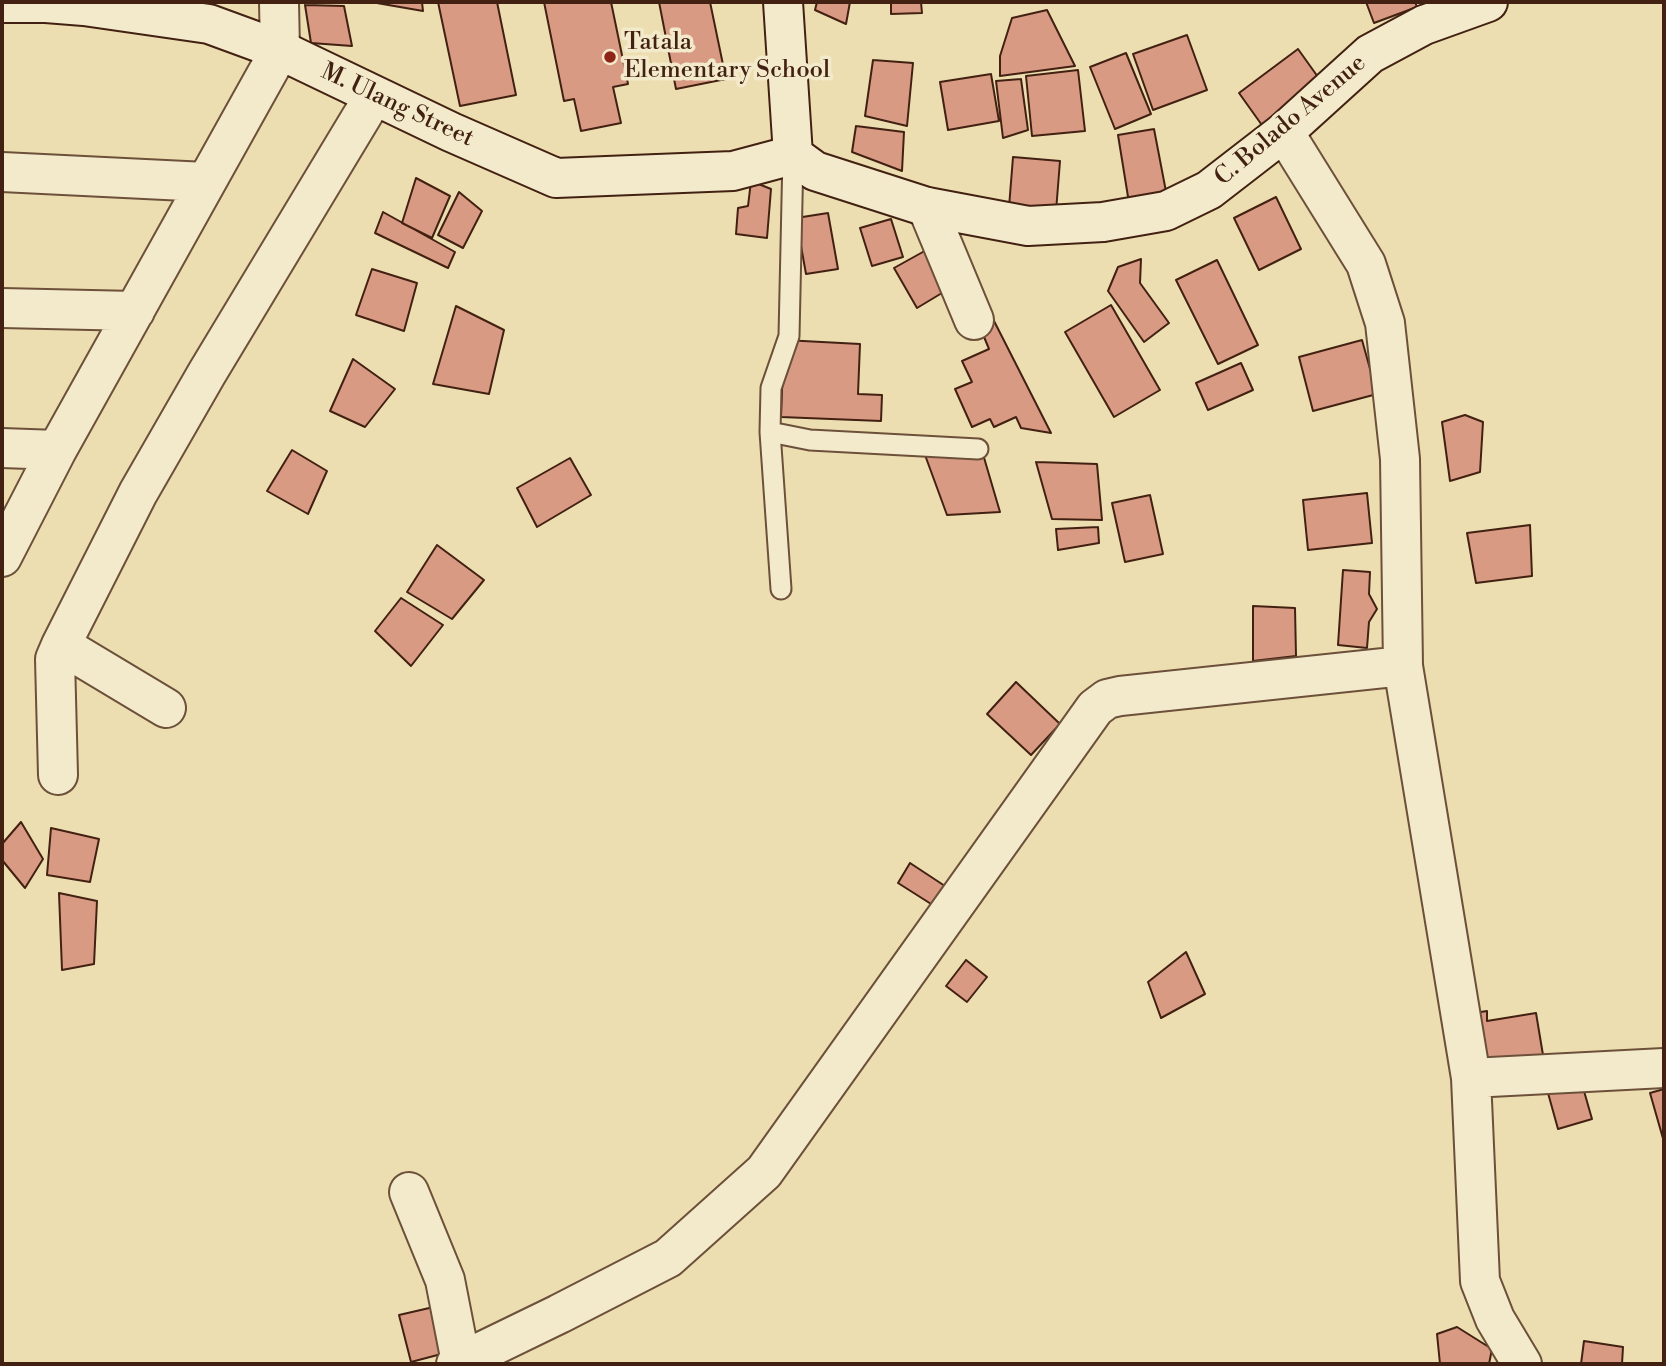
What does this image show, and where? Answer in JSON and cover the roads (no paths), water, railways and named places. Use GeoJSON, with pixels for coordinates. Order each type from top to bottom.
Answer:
{"type":"FeatureCollection","features":[{"type":"Feature","properties":{"kind":"street"},"geometry":{"type":"LineString","coordinates":[[2,557],[57,450],[280,50],[279,2]]}},
{"type":"Feature","properties":{"kind":"street"},"geometry":{"type":"LineString","coordinates":[[783,2],[793,155]]}},
{"type":"Feature","properties":{"kind":"street","name":"C. Bolado Avenue"},"geometry":{"type":"LineString","coordinates":[[793,155],[815,171],[926,207],[1028,226],[1103,222],[1166,211],[1209,190],[1284,132],[1370,54],[1424,25],[1488,2]]}},
{"type":"Feature","properties":{"kind":"street","name":"M. Ulang Street"},"geometry":{"type":"LineString","coordinates":[[2,3],[84,6],[209,24],[280,50],[451,132],[556,178],[733,171],[793,155]]}},
{"type":"Feature","properties":{"kind":"street"},"geometry":{"type":"LineString","coordinates":[[58,775],[55,659],[61,645],[138,493],[200,384],[374,96]]}},
{"type":"Feature","properties":{"kind":"street"},"geometry":{"type":"LineString","coordinates":[[1284,132],[1366,264],[1385,323],[1400,459],[1404,666],[1471,1078],[1480,1281],[1495,1319],[1522,1364]]}},
{"type":"Feature","properties":{"kind":"street"},"geometry":{"type":"LineString","coordinates":[[2,172],[206,182]]}},
{"type":"Feature","properties":{"kind":"street"},"geometry":{"type":"LineString","coordinates":[[926,207],[974,320]]}},
{"type":"Feature","properties":{"kind":"street"},"geometry":{"type":"LineString","coordinates":[[2,307],[135,311]]}},
{"type":"Feature","properties":{"kind":"street"},"geometry":{"type":"LineString","coordinates":[[2,448],[57,450]]}},
{"type":"Feature","properties":{"kind":"street"},"geometry":{"type":"LineString","coordinates":[[61,645],[166,708]]}},
{"type":"Feature","properties":{"kind":"street"},"geometry":{"type":"LineString","coordinates":[[409,1192],[445,1280],[458,1363],[667,1258],[764,1172],[1095,708],[1107,699],[1120,696],[1404,666]]}},
{"type":"Feature","properties":{"kind":"street"},"geometry":{"type":"LineString","coordinates":[[1471,1078],[1664,1068]]}},
{"type":"Feature","properties":{"kind":"lane"},"geometry":{"type":"LineString","coordinates":[[781,589],[770,432],[771,388],[789,335],[793,155]]}},
{"type":"Feature","properties":{"kind":"lane"},"geometry":{"type":"LineString","coordinates":[[770,432],[810,440],[978,449]]}},
{"type":"Feature","properties":{"kind":"place","name":"Tatala Elementary School"},"geometry":{"type":"Point","coordinates":[610,57]}}]}
